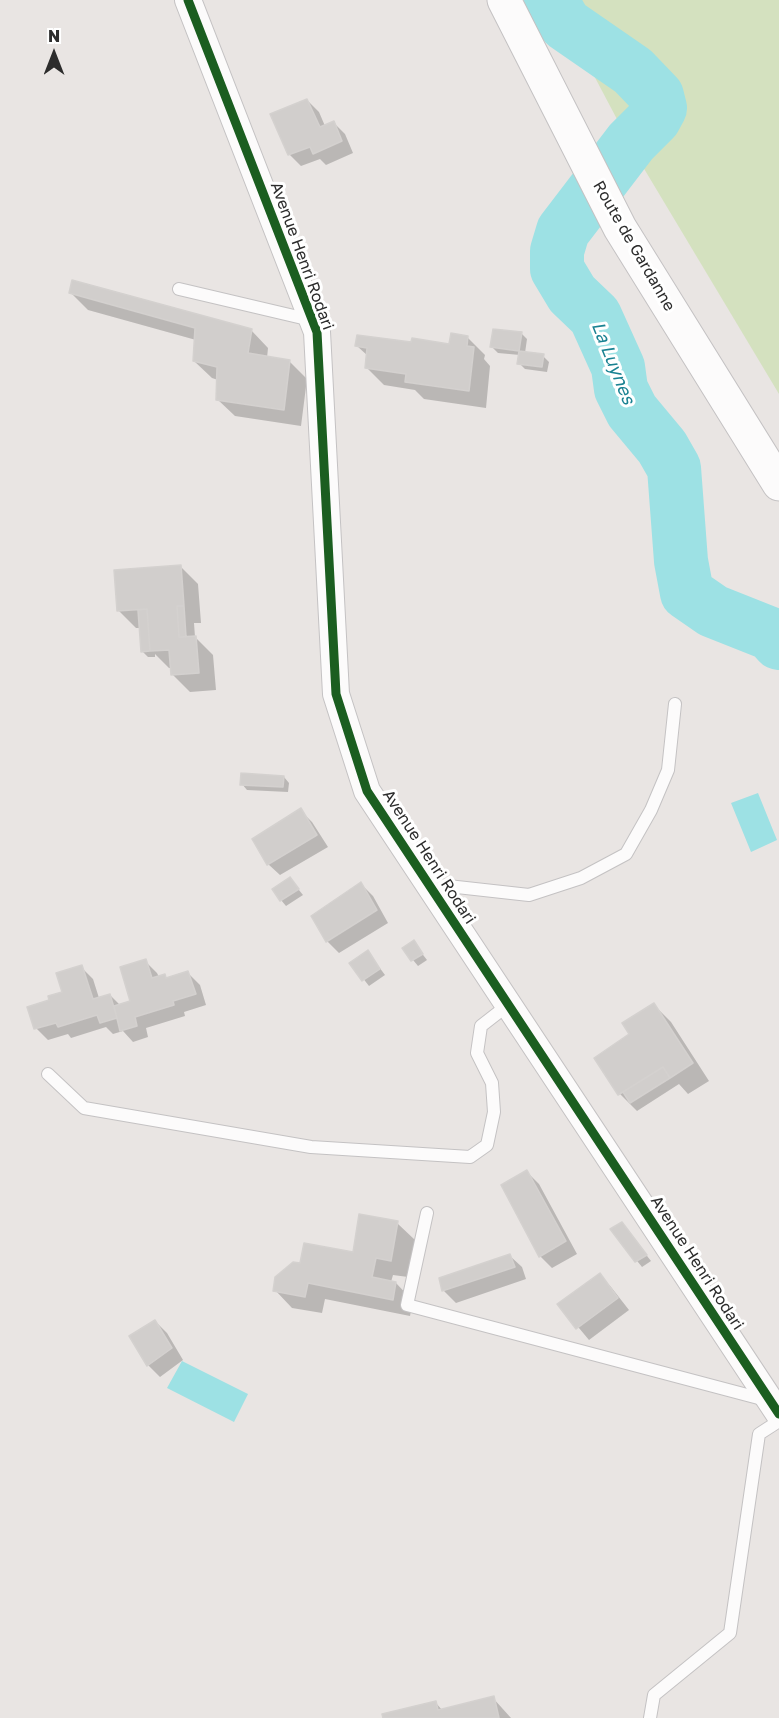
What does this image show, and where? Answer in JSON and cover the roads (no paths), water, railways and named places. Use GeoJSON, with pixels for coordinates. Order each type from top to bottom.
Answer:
{"type":"FeatureCollection","features":[{"type":"Feature","properties":{"kind":"main road","name":"Route de Gardanne"},"geometry":{"type":"LineString","coordinates":[[504,0],[620,228],[779,484]]}},
{"type":"Feature","properties":{"kind":"street","name":"Avenue Henri Rodari"},"geometry":{"type":"LineString","coordinates":[[188,0],[317,332],[336,694],[367,791],[776,1412]]}},
{"type":"Feature","properties":{"kind":"lane"},"geometry":{"type":"LineString","coordinates":[[179,289],[312,320]]}},
{"type":"Feature","properties":{"kind":"lane"},"geometry":{"type":"LineString","coordinates":[[429,884],[529,895],[581,878],[626,854],[651,810],[668,770],[675,704]]}},
{"type":"Feature","properties":{"kind":"lane"},"geometry":{"type":"LineString","coordinates":[[48,1074],[84,1108],[310,1147],[470,1156],[487,1145],[494,1112],[492,1083],[477,1053],[481,1026],[508,1005]]}},
{"type":"Feature","properties":{"kind":"lane"},"geometry":{"type":"LineString","coordinates":[[427,1213],[407,1305],[776,1412],[759,1434],[730,1633],[654,1695],[650,1718]]}},
{"type":"Feature","properties":{"kind":"water"},"geometry":{"type":"Polygon","coordinates":[[[758,793],[777,840],[751,852],[731,803],[758,793]]]}},
{"type":"Feature","properties":{"kind":"water"},"geometry":{"type":"Polygon","coordinates":[[[182,1361],[248,1394],[234,1422],[167,1388],[182,1361]]]}},
{"type":"Feature","properties":{"kind":"waterway","name":"La Luynes"},"geometry":{"type":"LineString","coordinates":[[551,0],[565,24],[633,71],[657,96],[660,108],[654,119],[631,142],[563,231],[557,251],[557,269],[572,294],[595,316],[618,367],[621,389],[632,411],[662,447],[674,468],[681,561],[687,593],[713,611],[771,634],[779,643]]}}]}
